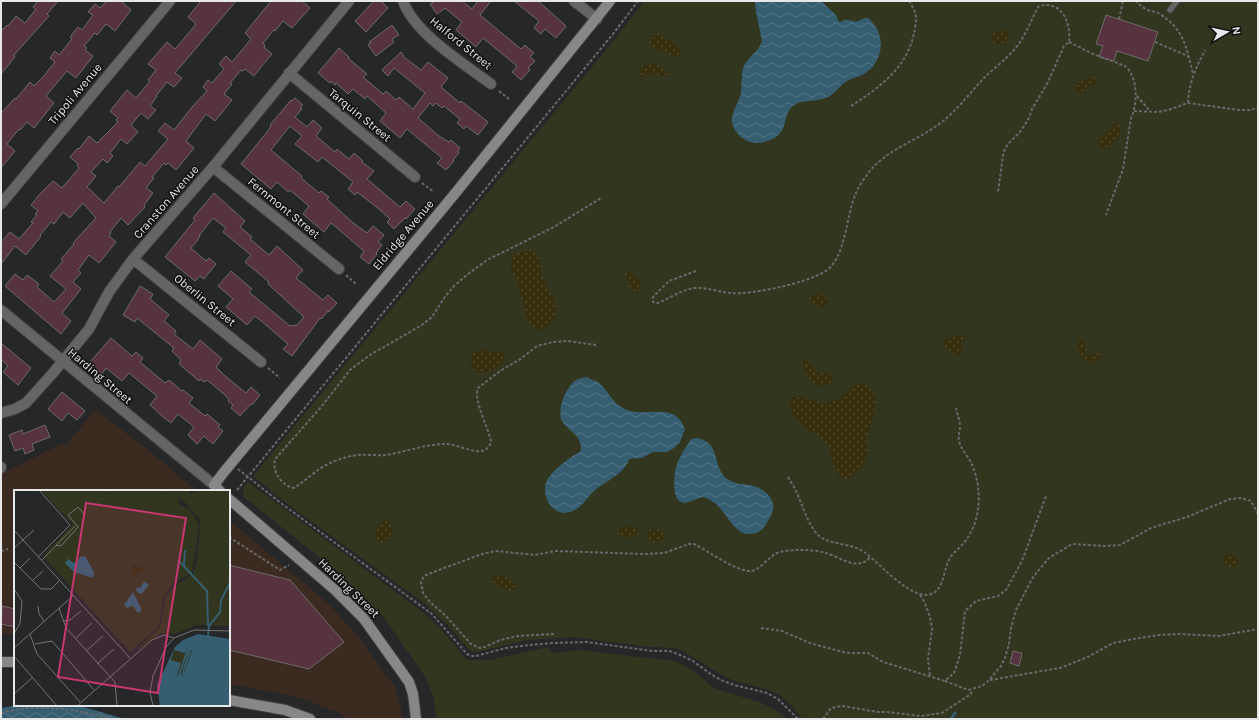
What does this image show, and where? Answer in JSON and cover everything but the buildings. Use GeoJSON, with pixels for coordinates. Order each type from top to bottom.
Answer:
{"type":"FeatureCollection","features":[{"type":"Feature","properties":{"kind":"street","name":"Tripoli Avenue"},"geometry":{"type":"LineString","coordinates":[[1,204],[170,1]]}},
{"type":"Feature","properties":{"kind":"street","name":"Cranston Avenue"},"geometry":{"type":"LineString","coordinates":[[1,413],[15,409],[26,403],[89,329],[109,292],[133,259],[213,167],[348,1]]}},
{"type":"Feature","properties":{"kind":"street","name":"Halford Street"},"geometry":{"type":"LineString","coordinates":[[403,1],[406,9],[414,21],[427,36],[491,84]]}},
{"type":"Feature","properties":{"kind":"street"},"geometry":{"type":"LineString","coordinates":[[574,1],[597,19]]}},
{"type":"Feature","properties":{"kind":"street","name":"Eldridge Avenue"},"geometry":{"type":"LineString","coordinates":[[217,488],[231,464],[448,202],[610,1]]}},
{"type":"Feature","properties":{"kind":"street","name":"Tarquin Street"},"geometry":{"type":"LineString","coordinates":[[289,73],[415,177]]}},
{"type":"Feature","properties":{"kind":"street","name":"Fernmont Street"},"geometry":{"type":"LineString","coordinates":[[213,167],[339,269]]}},
{"type":"Feature","properties":{"kind":"street","name":"Oberlin Street"},"geometry":{"type":"LineString","coordinates":[[133,259],[261,362]]}},
{"type":"Feature","properties":{"kind":"street","name":"Harding Street"},"geometry":{"type":"LineString","coordinates":[[1,310],[217,488]]}},
{"type":"Feature","properties":{"kind":"street","name":"Harding Street"},"geometry":{"type":"LineString","coordinates":[[230,500],[335,590],[364,619],[409,682],[413,694],[416,719]]}},
{"type":"Feature","properties":{"kind":"street"},"geometry":{"type":"LineString","coordinates":[[1,662],[14,662]]}},
{"type":"Feature","properties":{"kind":"street"},"geometry":{"type":"LineString","coordinates":[[230,700],[285,710],[310,719]]}},
{"type":"Feature","properties":{"kind":"lane"},"geometry":{"type":"LineString","coordinates":[[1170,10],[1177,1]]}},
{"type":"Feature","properties":{"kind":"path"},"geometry":{"type":"LineString","coordinates":[[237,490],[598,53],[638,1]]}},
{"type":"Feature","properties":{"kind":"path"},"geometry":{"type":"LineString","coordinates":[[851,106],[882,85],[901,64],[910,48],[915,27],[915,13],[909,1]]}},
{"type":"Feature","properties":{"kind":"path"},"geometry":{"type":"LineString","coordinates":[[1119,19],[1123,1]]}},
{"type":"Feature","properties":{"kind":"path"},"geometry":{"type":"LineString","coordinates":[[1135,1],[1147,10],[1158,12],[1176,28],[1184,39],[1193,74]]}},
{"type":"Feature","properties":{"kind":"path"},"geometry":{"type":"LineString","coordinates":[[696,271],[669,281],[653,297],[653,302],[658,303],[695,288],[730,293],[742,293],[796,283],[823,273],[831,268],[838,255],[856,192],[877,163],[890,153],[925,134],[944,121],[962,104],[983,80],[1017,46],[1028,29],[1039,6],[1044,3],[1052,3],[1060,8],[1065,16],[1069,29],[1069,42]]}},
{"type":"Feature","properties":{"kind":"path"},"geometry":{"type":"LineString","coordinates":[[1069,42],[1093,54],[1125,66],[1129,69],[1132,76],[1136,95],[1134,111],[1123,169],[1106,215]]}},
{"type":"Feature","properties":{"kind":"path"},"geometry":{"type":"LineString","coordinates":[[998,192],[1003,155],[1008,144],[1025,125],[1047,84],[1064,46],[1069,42]]}},
{"type":"Feature","properties":{"kind":"path"},"geometry":{"type":"LineString","coordinates":[[1155,42],[1188,56]]}},
{"type":"Feature","properties":{"kind":"path"},"geometry":{"type":"LineString","coordinates":[[1188,103],[1193,74],[1205,50]]}},
{"type":"Feature","properties":{"kind":"path"},"geometry":{"type":"LineString","coordinates":[[491,84],[510,100]]}},
{"type":"Feature","properties":{"kind":"path"},"geometry":{"type":"LineString","coordinates":[[1136,95],[1150,111]]}},
{"type":"Feature","properties":{"kind":"path"},"geometry":{"type":"LineString","coordinates":[[1134,111],[1158,112],[1188,103],[1238,110],[1251,110],[1258,107]]}},
{"type":"Feature","properties":{"kind":"path"},"geometry":{"type":"LineString","coordinates":[[415,177],[434,192]]}},
{"type":"Feature","properties":{"kind":"path"},"geometry":{"type":"LineString","coordinates":[[596,345],[568,341],[553,342],[537,346],[478,388],[477,391],[480,409],[492,442],[490,448],[486,450],[474,451],[446,444],[408,449],[384,455],[358,455],[346,457],[327,465],[294,488],[289,487],[284,483],[276,473],[273,466],[275,459],[321,407],[350,370],[370,355],[422,325],[432,317],[444,298],[454,286],[487,260],[554,227],[601,198]]}},
{"type":"Feature","properties":{"kind":"path"},"geometry":{"type":"LineString","coordinates":[[339,269],[357,285]]}},
{"type":"Feature","properties":{"kind":"path"},"geometry":{"type":"LineString","coordinates":[[261,362],[280,378]]}},
{"type":"Feature","properties":{"kind":"path"},"geometry":{"type":"LineString","coordinates":[[788,477],[811,526],[824,540],[854,546],[882,566],[892,578],[919,594],[932,594],[942,583],[950,559],[966,540],[976,521],[978,503],[977,481],[973,466],[959,442],[958,433],[960,427],[956,408]]}},
{"type":"Feature","properties":{"kind":"path"},"geometry":{"type":"LineString","coordinates":[[231,464],[282,504],[432,614],[467,654],[471,656],[481,655],[506,648],[554,643],[587,642],[652,651],[670,651],[680,654],[693,661],[721,680],[734,685],[767,693],[778,698],[798,719]]}},
{"type":"Feature","properties":{"kind":"path"},"geometry":{"type":"LineString","coordinates":[[945,681],[954,673],[960,655],[965,612],[976,601],[998,596],[1006,590],[1022,561],[1046,496]]}},
{"type":"Feature","properties":{"kind":"path"},"geometry":{"type":"LineString","coordinates":[[761,628],[782,631],[810,643],[847,652],[868,653],[883,662],[945,681],[968,690],[972,690],[982,686],[1001,666],[1009,644],[1011,628],[1016,610],[1034,577],[1049,558],[1072,544],[1105,546],[1120,545],[1151,528],[1187,518],[1230,499],[1241,498],[1251,502],[1258,514]]}},
{"type":"Feature","properties":{"kind":"path"},"geometry":{"type":"LineString","coordinates":[[230,538],[280,570],[289,565]]}},
{"type":"Feature","properties":{"kind":"path"},"geometry":{"type":"LineString","coordinates":[[554,634],[528,635],[500,640],[485,647],[474,646],[445,615],[430,602],[423,593],[421,582],[424,576],[436,570],[485,553],[497,551],[535,555],[555,551],[644,554],[664,552],[689,544],[694,544],[734,566],[750,571],[756,570],[776,554],[786,551],[805,550],[824,552],[857,564],[867,562],[870,557]]}},
{"type":"Feature","properties":{"kind":"path"},"geometry":{"type":"LineString","coordinates":[[1,551],[8,549]]}},
{"type":"Feature","properties":{"kind":"path"},"geometry":{"type":"LineString","coordinates":[[919,594],[925,603],[932,629],[928,659],[930,677]]}},
{"type":"Feature","properties":{"kind":"path"},"geometry":{"type":"LineString","coordinates":[[988,681],[1060,668],[1088,657],[1113,643],[1160,635],[1178,634],[1219,636],[1258,629]]}},
{"type":"Feature","properties":{"kind":"path"},"geometry":{"type":"LineString","coordinates":[[823,719],[831,708],[842,706],[878,712],[921,716],[942,713],[970,694],[972,690]]}},
{"type":"Feature","properties":{"kind":"path"},"geometry":{"type":"LineString","coordinates":[[1,713],[9,710],[53,708],[88,712],[112,719]]}},
{"type":"Feature","properties":{"kind":"shaded area"},"geometry":{"type":"Polygon","coordinates":[[[95,409],[157,457],[195,490],[14,490],[14,635],[1,634],[1,474],[63,443],[66,446],[95,409]]]}},
{"type":"Feature","properties":{"kind":"shaded area"},"geometry":{"type":"Polygon","coordinates":[[[230,521],[330,605],[360,639],[395,687],[403,719],[349,719],[337,712],[297,697],[230,684],[230,521]]]}},
{"type":"Feature","properties":{"kind":"green space"},"geometry":{"type":"Polygon","coordinates":[[[644,1],[1258,1],[1258,719],[803,719],[789,703],[778,694],[725,677],[683,651],[674,648],[651,647],[574,637],[528,640],[472,652],[450,627],[424,603],[290,506],[253,476],[615,39],[644,1]]]}},
{"type":"Feature","properties":{"kind":"green space"},"geometry":{"type":"Polygon","coordinates":[[[248,482],[425,614],[440,628],[467,660],[490,660],[548,647],[552,653],[578,650],[675,661],[692,670],[714,688],[762,703],[780,713],[786,719],[436,719],[434,699],[426,678],[383,616],[339,573],[244,497],[243,489],[248,482]]]}},
{"type":"Feature","properties":{"kind":"sand"},"geometry":{"type":"Polygon","coordinates":[[[1006,30],[1009,32],[1007,41],[998,44],[992,43],[991,37],[995,33],[1006,30]]]}},
{"type":"Feature","properties":{"kind":"sand"},"geometry":{"type":"Polygon","coordinates":[[[658,34],[674,42],[681,52],[681,55],[676,56],[652,47],[650,43],[652,37],[658,34]]]}},
{"type":"Feature","properties":{"kind":"sand"},"geometry":{"type":"Polygon","coordinates":[[[649,64],[664,68],[668,72],[667,75],[662,76],[649,73],[641,78],[641,68],[643,65],[649,64]]]}},
{"type":"Feature","properties":{"kind":"sand"},"geometry":{"type":"Polygon","coordinates":[[[1093,77],[1098,79],[1097,83],[1087,87],[1081,93],[1077,93],[1077,84],[1093,77]]]}},
{"type":"Feature","properties":{"kind":"sand"},"geometry":{"type":"Polygon","coordinates":[[[1114,122],[1118,123],[1119,135],[1115,142],[1104,148],[1099,145],[1098,141],[1109,131],[1114,122]]]}},
{"type":"Feature","properties":{"kind":"sand"},"geometry":{"type":"Polygon","coordinates":[[[530,250],[539,255],[542,276],[555,302],[556,315],[546,329],[536,329],[529,324],[519,285],[511,270],[511,259],[516,254],[530,250]]]}},
{"type":"Feature","properties":{"kind":"sand"},"geometry":{"type":"Polygon","coordinates":[[[627,271],[631,272],[642,284],[638,290],[632,292],[629,287],[630,283],[625,274],[627,271]]]}},
{"type":"Feature","properties":{"kind":"sand"},"geometry":{"type":"Polygon","coordinates":[[[815,294],[823,294],[828,298],[828,302],[822,307],[813,305],[809,297],[815,294]]]}},
{"type":"Feature","properties":{"kind":"sand"},"geometry":{"type":"Polygon","coordinates":[[[964,335],[966,339],[961,343],[962,353],[960,355],[955,356],[948,348],[943,348],[943,342],[946,339],[964,335]]]}},
{"type":"Feature","properties":{"kind":"sand"},"geometry":{"type":"Polygon","coordinates":[[[1080,337],[1085,340],[1086,353],[1090,356],[1098,352],[1102,356],[1096,362],[1088,362],[1078,353],[1078,342],[1080,337]]]}},
{"type":"Feature","properties":{"kind":"sand"},"geometry":{"type":"Polygon","coordinates":[[[479,350],[503,353],[505,360],[492,370],[476,373],[470,360],[472,354],[479,350]]]}},
{"type":"Feature","properties":{"kind":"sand"},"geometry":{"type":"Polygon","coordinates":[[[804,360],[810,362],[815,372],[828,373],[832,377],[831,382],[827,385],[821,386],[810,380],[802,365],[804,360]]]}},
{"type":"Feature","properties":{"kind":"sand"},"geometry":{"type":"Polygon","coordinates":[[[862,383],[870,386],[875,396],[874,414],[866,438],[867,453],[864,465],[849,479],[842,479],[836,470],[827,445],[822,439],[802,424],[793,413],[790,406],[790,397],[800,396],[813,401],[825,403],[839,398],[853,386],[862,383]]]}},
{"type":"Feature","properties":{"kind":"sand"},"geometry":{"type":"Polygon","coordinates":[[[386,519],[391,523],[392,531],[387,541],[379,543],[374,536],[380,523],[386,519]]]}},
{"type":"Feature","properties":{"kind":"sand"},"geometry":{"type":"Polygon","coordinates":[[[621,527],[637,528],[639,533],[627,538],[621,536],[619,530],[621,527]]]}},
{"type":"Feature","properties":{"kind":"sand"},"geometry":{"type":"Polygon","coordinates":[[[654,529],[661,530],[664,534],[663,540],[654,542],[649,540],[647,532],[654,529]]]}},
{"type":"Feature","properties":{"kind":"sand"},"geometry":{"type":"Polygon","coordinates":[[[1225,555],[1237,555],[1238,565],[1231,567],[1224,565],[1223,559],[1225,555]]]}},
{"type":"Feature","properties":{"kind":"sand"},"geometry":{"type":"Polygon","coordinates":[[[495,574],[505,577],[514,583],[517,588],[510,591],[498,586],[493,582],[491,576],[495,574]]]}},
{"type":"Feature","properties":{"kind":"water"},"geometry":{"type":"Polygon","coordinates":[[[755,1],[821,1],[836,15],[839,22],[844,20],[860,21],[864,18],[868,18],[877,28],[881,43],[875,63],[864,74],[847,81],[832,95],[826,98],[804,101],[793,106],[788,113],[780,134],[771,140],[761,143],[747,141],[742,138],[735,130],[732,122],[734,111],[740,95],[743,68],[762,41],[755,1]]]}},
{"type":"Feature","properties":{"kind":"water"},"geometry":{"type":"Polygon","coordinates":[[[587,377],[600,384],[624,409],[638,412],[669,413],[681,421],[685,429],[680,442],[674,448],[667,452],[653,452],[642,458],[629,459],[622,471],[593,492],[574,511],[564,513],[553,508],[549,504],[546,498],[545,486],[547,480],[557,468],[580,452],[580,442],[562,421],[560,410],[570,386],[578,379],[587,377]]]}},
{"type":"Feature","properties":{"kind":"water"},"geometry":{"type":"Polygon","coordinates":[[[697,438],[704,440],[712,448],[720,470],[727,479],[735,483],[757,487],[770,497],[773,505],[772,513],[766,525],[760,531],[753,534],[741,532],[732,524],[718,506],[712,501],[703,497],[685,503],[680,502],[677,498],[674,480],[677,464],[691,439],[697,438]]]}},
{"type":"Feature","properties":{"kind":"water"},"geometry":{"type":"Polygon","coordinates":[[[14,706],[80,706],[125,719],[1,719],[1,708],[14,706]]]}},
{"type":"Feature","properties":{"kind":"waterway"},"geometry":{"type":"LineString","coordinates":[[951,719],[955,713]]}}]}
